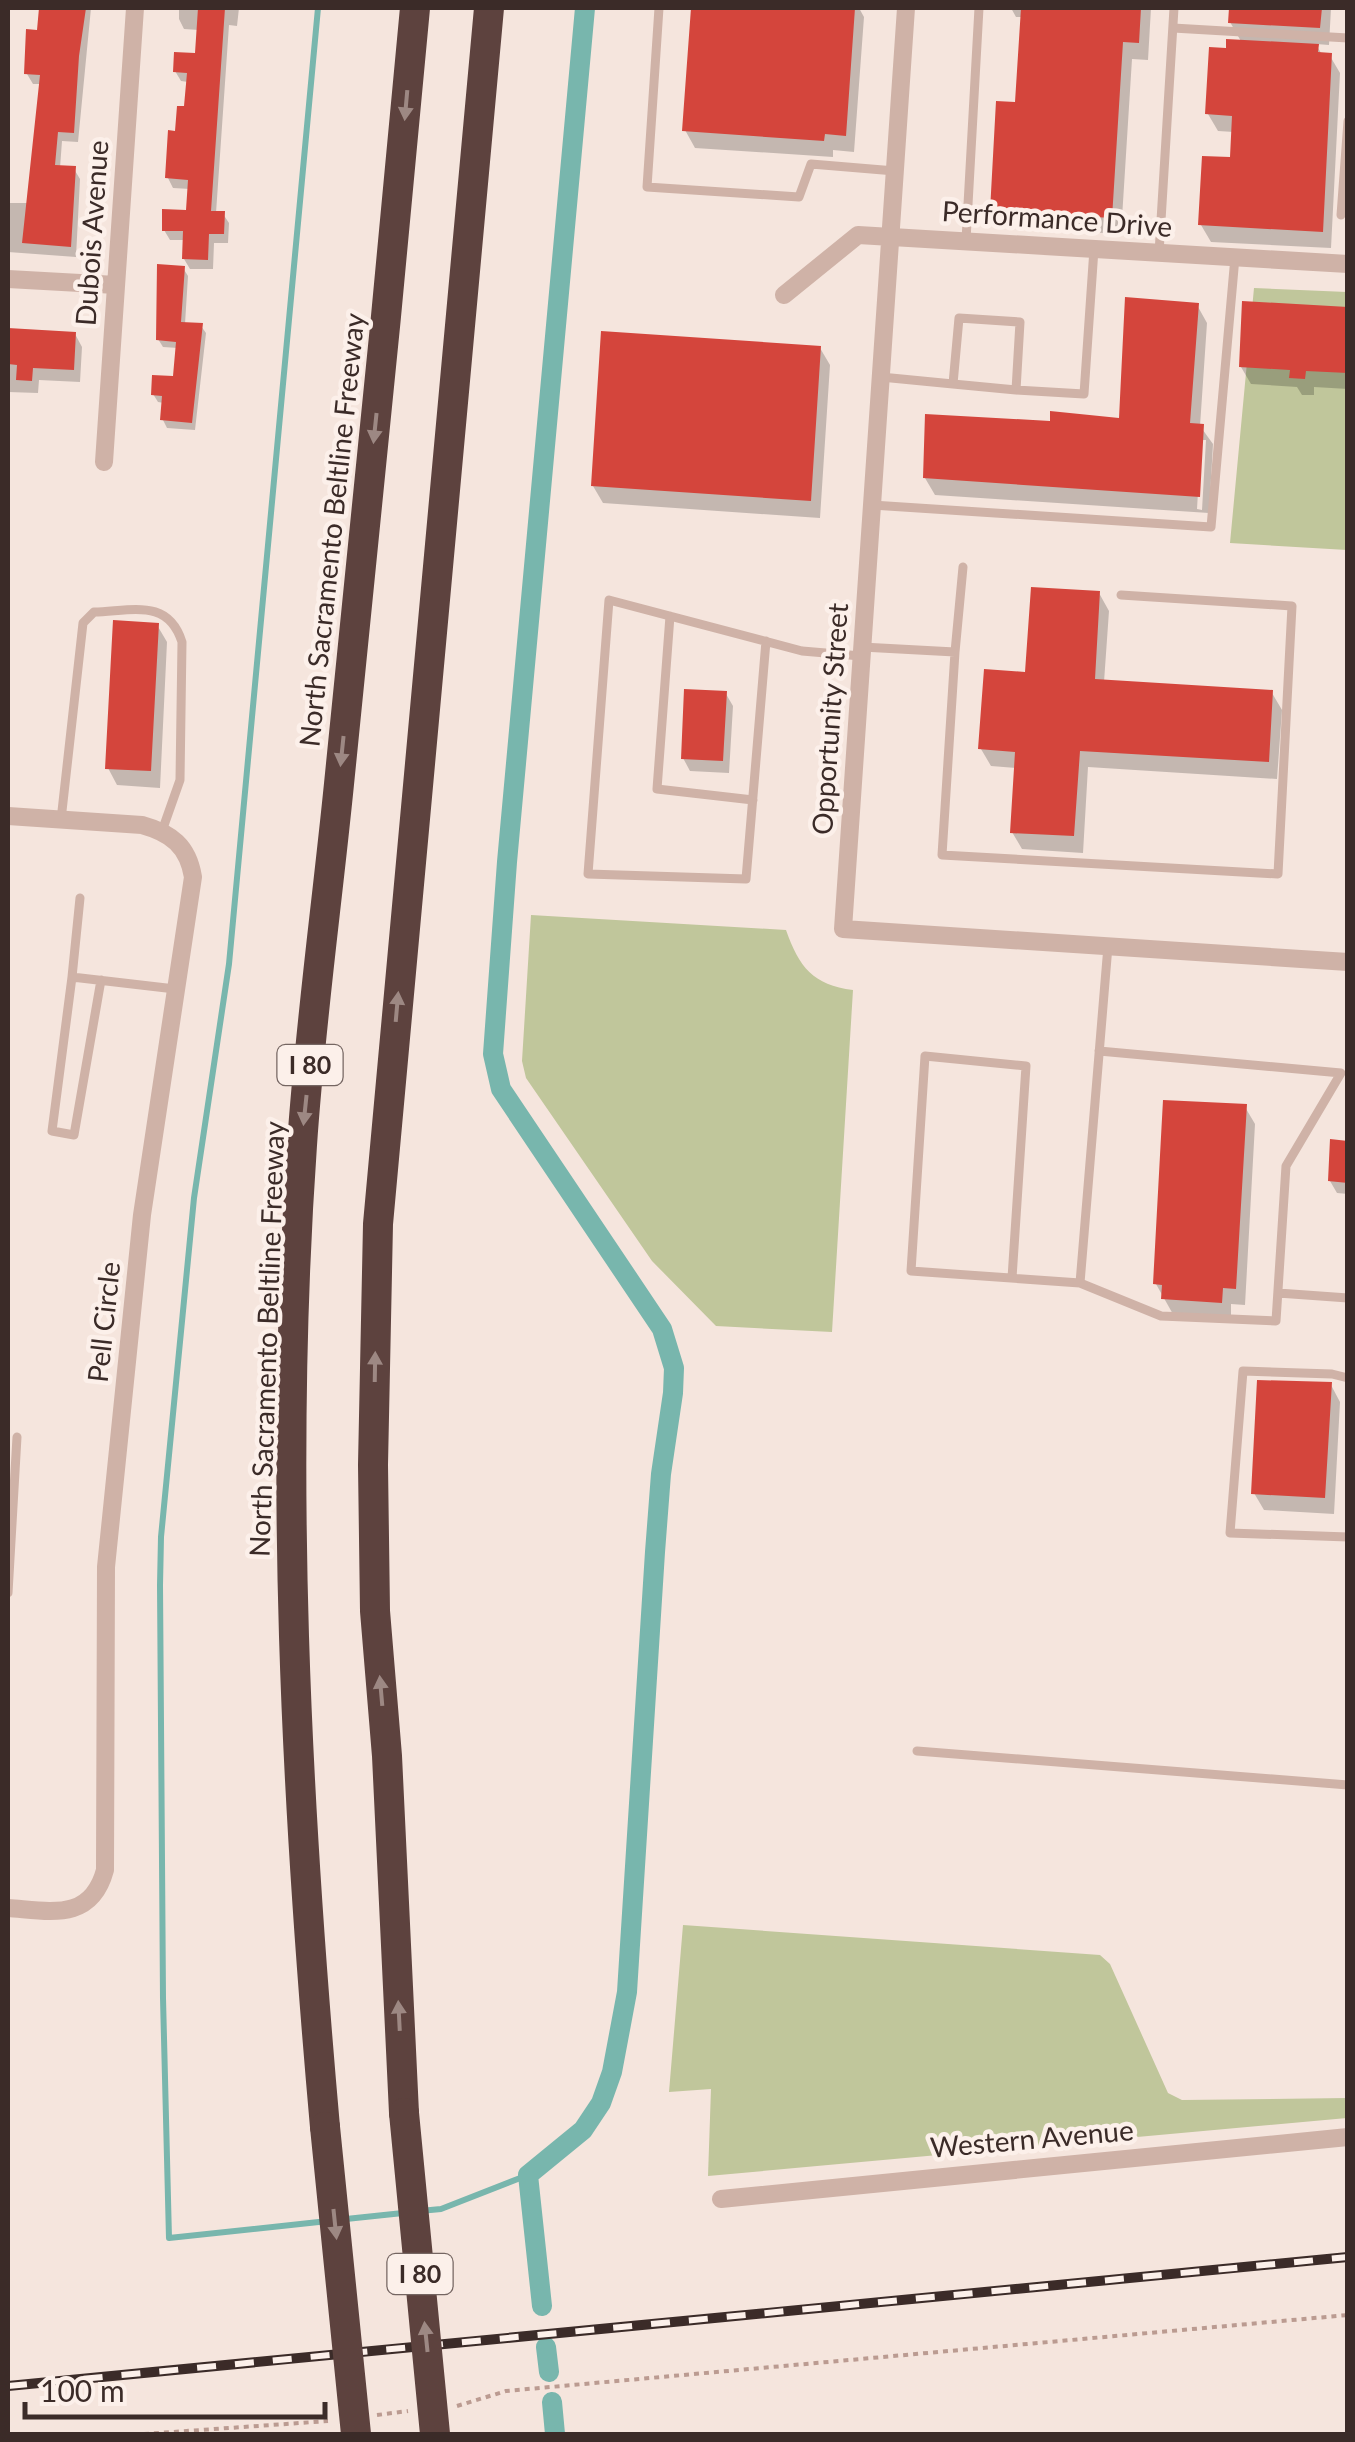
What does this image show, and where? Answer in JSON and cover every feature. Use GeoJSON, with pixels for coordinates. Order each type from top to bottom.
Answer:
{"type":"FeatureCollection","features":[{"type":"Feature","properties":{"kind":"highway","name":"North Sacramento Beltline Freeway"},"geometry":{"type":"LineString","coordinates":[[360,2425],[325,2127],[310,1959],[294,1688],[291,1416],[302,1145],[415,8]]}},
{"type":"Feature","properties":{"kind":"highway","name":"I 80"},"geometry":{"type":"LineString","coordinates":[[434,2417],[404,2113],[387,1756],[374,1611],[378,1224],[489,8]]}},
{"type":"Feature","properties":{"kind":"street","name":"Dubois Avenue"},"geometry":{"type":"LineString","coordinates":[[104,462],[135,8]]}},
{"type":"Feature","properties":{"kind":"street","name":"Opportunity Street"},"geometry":{"type":"LineString","coordinates":[[906,8],[843,929],[1348,962]]}},
{"type":"Feature","properties":{"kind":"street","name":"Performance Drive"},"geometry":{"type":"LineString","coordinates":[[784,295],[858,235],[1348,264]]}},
{"type":"Feature","properties":{"kind":"street"},"geometry":{"type":"LineString","coordinates":[[8,279],[116,285]]}},
{"type":"Feature","properties":{"kind":"street"},"geometry":{"type":"LineString","coordinates":[[8,816],[142,825],[162,830]]}},
{"type":"Feature","properties":{"kind":"street","name":"Pell Circle"},"geometry":{"type":"LineString","coordinates":[[8,1908],[61,1912],[74,1909],[94,1896],[105,1870],[106,1567],[142,1215],[193,877],[184,851],[162,830]]}},
{"type":"Feature","properties":{"kind":"street","name":"Western Avenue"},"geometry":{"type":"LineString","coordinates":[[721,2198],[1348,2138]]}},
{"type":"Feature","properties":{"kind":"lane"},"geometry":{"type":"LineString","coordinates":[[659,8],[647,187],[799,197],[810,164],[895,171]]}},
{"type":"Feature","properties":{"kind":"lane"},"geometry":{"type":"LineString","coordinates":[[966,240],[979,8]]}},
{"type":"Feature","properties":{"kind":"lane"},"geometry":{"type":"LineString","coordinates":[[1159,253],[1174,8]]}},
{"type":"Feature","properties":{"kind":"lane"},"geometry":{"type":"LineString","coordinates":[[1173,28],[1348,38]]}},
{"type":"Feature","properties":{"kind":"lane"},"geometry":{"type":"LineString","coordinates":[[1341,215],[1348,121]]}},
{"type":"Feature","properties":{"kind":"lane"},"geometry":{"type":"LineString","coordinates":[[880,377],[1084,394],[1094,248]]}},
{"type":"Feature","properties":{"kind":"lane"},"geometry":{"type":"LineString","coordinates":[[872,505],[1211,526],[1235,258]]}},
{"type":"Feature","properties":{"kind":"lane"},"geometry":{"type":"LineString","coordinates":[[953,384],[958,318],[1020,322],[1016,390]]}},
{"type":"Feature","properties":{"kind":"lane"},"geometry":{"type":"LineString","coordinates":[[962,567],[942,855],[1278,874],[1292,606],[1121,595]]}},
{"type":"Feature","properties":{"kind":"lane"},"geometry":{"type":"LineString","coordinates":[[766,641],[746,879],[588,874],[609,600],[766,641],[802,651],[955,652]]}},
{"type":"Feature","properties":{"kind":"lane"},"geometry":{"type":"LineString","coordinates":[[61,820],[83,623],[94,612],[154,610],[166,614],[177,626],[182,642],[180,780],[162,830]]}},
{"type":"Feature","properties":{"kind":"lane"},"geometry":{"type":"LineString","coordinates":[[670,616],[656,790],[753,800]]}},
{"type":"Feature","properties":{"kind":"lane"},"geometry":{"type":"LineString","coordinates":[[80,898],[52,1131],[74,1135],[101,980]]}},
{"type":"Feature","properties":{"kind":"lane"},"geometry":{"type":"LineString","coordinates":[[1080,1283],[1108,946]]}},
{"type":"Feature","properties":{"kind":"lane"},"geometry":{"type":"LineString","coordinates":[[72,977],[178,989]]}},
{"type":"Feature","properties":{"kind":"lane"},"geometry":{"type":"LineString","coordinates":[[1012,1278],[1026,1066],[924,1056],[910,1271],[1080,1283],[1161,1316],[1276,1321],[1286,1166],[1344,1073],[1099,1051]]}},
{"type":"Feature","properties":{"kind":"lane"},"geometry":{"type":"LineString","coordinates":[[1278,1293],[1348,1298]]}},
{"type":"Feature","properties":{"kind":"lane"},"geometry":{"type":"LineString","coordinates":[[1348,1378],[1243,1371],[1230,1534],[1348,1537]]}},
{"type":"Feature","properties":{"kind":"lane"},"geometry":{"type":"LineString","coordinates":[[8,1593],[16,1437]]}},
{"type":"Feature","properties":{"kind":"lane"},"geometry":{"type":"LineString","coordinates":[[918,1752],[1348,1785]]}},
{"type":"Feature","properties":{"kind":"path"},"geometry":{"type":"LineString","coordinates":[[360,2425],[434,2417],[506,2392],[1348,2315]]}},
{"type":"Feature","properties":{"kind":"path"},"geometry":{"type":"LineString","coordinates":[[144,2434],[326,2421]]}},
{"type":"Feature","properties":{"kind":"green space"},"geometry":{"type":"Polygon","coordinates":[[[1254,288],[1347,292],[1347,550],[1230,543],[1254,288]]]}},
{"type":"Feature","properties":{"kind":"green space"},"geometry":{"type":"Polygon","coordinates":[[[531,915],[786,930],[809,972],[827,984],[853,990],[832,1332],[716,1326],[652,1261],[526,1078],[522,1061],[531,915]]]}},
{"type":"Feature","properties":{"kind":"green space"},"geometry":{"type":"Polygon","coordinates":[[[683,1925],[1100,1955],[1110,1964],[1168,2093],[1182,2100],[1347,2098],[1347,2118],[708,2176],[711,2089],[669,2092],[683,1925]]]}},
{"type":"Feature","properties":{"kind":"building"},"geometry":{"type":"Polygon","coordinates":[[[39,8],[86,8],[74,133],[58,132],[55,165],[76,166],[71,247],[22,243],[40,75],[24,74],[26,29],[37,30],[39,8]]]}},
{"type":"Feature","properties":{"kind":"building"},"geometry":{"type":"Polygon","coordinates":[[[198,8],[225,8],[211,211],[225,211],[224,234],[209,234],[208,260],[182,259],[183,231],[162,231],[162,209],[186,210],[188,180],[165,178],[168,130],[175,131],[177,106],[184,106],[187,73],[173,72],[174,52],[195,53],[198,8]]]}},
{"type":"Feature","properties":{"kind":"building"},"geometry":{"type":"Polygon","coordinates":[[[691,8],[855,8],[846,136],[825,134],[824,141],[682,131],[691,8]]]}},
{"type":"Feature","properties":{"kind":"building"},"geometry":{"type":"Polygon","coordinates":[[[1021,8],[1141,8],[1139,43],[1123,42],[1112,218],[990,211],[996,101],[1015,102],[1021,8]]]}},
{"type":"Feature","properties":{"kind":"building"},"geometry":{"type":"Polygon","coordinates":[[[1229,8],[1322,8],[1320,28],[1228,23],[1229,8]]]}},
{"type":"Feature","properties":{"kind":"building"},"geometry":{"type":"Polygon","coordinates":[[[1226,39],[1319,44],[1318,52],[1332,53],[1323,232],[1198,225],[1202,156],[1230,157],[1232,116],[1205,114],[1209,47],[1226,48],[1226,39]]]}},
{"type":"Feature","properties":{"kind":"building"},"geometry":{"type":"Polygon","coordinates":[[[157,264],[185,266],[181,322],[203,323],[192,423],[160,420],[162,396],[151,395],[152,375],[173,376],[176,342],[156,340],[157,264]]]}},
{"type":"Feature","properties":{"kind":"building"},"geometry":{"type":"Polygon","coordinates":[[[1125,297],[1199,303],[1190,423],[1204,424],[1200,497],[923,478],[925,414],[1050,421],[1050,411],[1119,418],[1125,297]]]}},
{"type":"Feature","properties":{"kind":"building"},"geometry":{"type":"Polygon","coordinates":[[[1242,301],[1348,307],[1348,373],[1306,371],[1305,379],[1289,378],[1290,370],[1239,367],[1242,301]]]}},
{"type":"Feature","properties":{"kind":"building"},"geometry":{"type":"Polygon","coordinates":[[[8,328],[76,332],[74,370],[33,368],[32,381],[16,380],[17,365],[8,364],[8,328]]]}},
{"type":"Feature","properties":{"kind":"building"},"geometry":{"type":"Polygon","coordinates":[[[601,331],[821,346],[811,501],[591,486],[601,331]]]}},
{"type":"Feature","properties":{"kind":"building"},"geometry":{"type":"Polygon","coordinates":[[[1031,587],[1100,591],[1095,679],[1273,690],[1269,762],[1080,751],[1074,836],[1010,833],[1015,752],[978,749],[984,669],[1025,672],[1031,587]]]}},
{"type":"Feature","properties":{"kind":"building"},"geometry":{"type":"Polygon","coordinates":[[[113,620],[159,623],[151,771],[105,769],[113,620]]]}},
{"type":"Feature","properties":{"kind":"building"},"geometry":{"type":"Polygon","coordinates":[[[684,689],[727,691],[723,761],[681,759],[684,689]]]}},
{"type":"Feature","properties":{"kind":"building"},"geometry":{"type":"Polygon","coordinates":[[[1163,1100],[1247,1104],[1236,1289],[1223,1288],[1222,1303],[1161,1299],[1162,1285],[1153,1284],[1163,1100]]]}},
{"type":"Feature","properties":{"kind":"building"},"geometry":{"type":"Polygon","coordinates":[[[1330,1139],[1348,1141],[1348,1183],[1328,1181],[1330,1139]]]}},
{"type":"Feature","properties":{"kind":"building"},"geometry":{"type":"Polygon","coordinates":[[[1257,1380],[1332,1382],[1325,1498],[1251,1494],[1257,1380]]]}},
{"type":"Feature","properties":{"kind":"waterway"},"geometry":{"type":"LineString","coordinates":[[318,8],[229,964],[194,1198],[161,1537],[160,1585],[169,2238],[328,2221]]}},
{"type":"Feature","properties":{"kind":"waterway"},"geometry":{"type":"LineString","coordinates":[[542,2306],[528,2175],[583,2130],[601,2103],[612,2072],[627,1992],[655,1552],[674,1368],[662,1329],[501,1089],[493,1054],[585,8]]}},
{"type":"Feature","properties":{"kind":"waterway"},"geometry":{"type":"LineString","coordinates":[[420,2211],[441,2209],[528,2175]]}},
{"type":"Feature","properties":{"kind":"waterway"},"geometry":{"type":"LineString","coordinates":[[346,2219],[403,2213]]}},
{"type":"Feature","properties":{"kind":"waterway"},"geometry":{"type":"LineString","coordinates":[[546,2347],[549,2372]]}},
{"type":"Feature","properties":{"kind":"waterway"},"geometry":{"type":"LineString","coordinates":[[552,2402],[555,2434]]}},
{"type":"Feature","properties":{"kind":"railway"},"geometry":{"type":"LineString","coordinates":[[8,2386],[1348,2257]]}}]}
